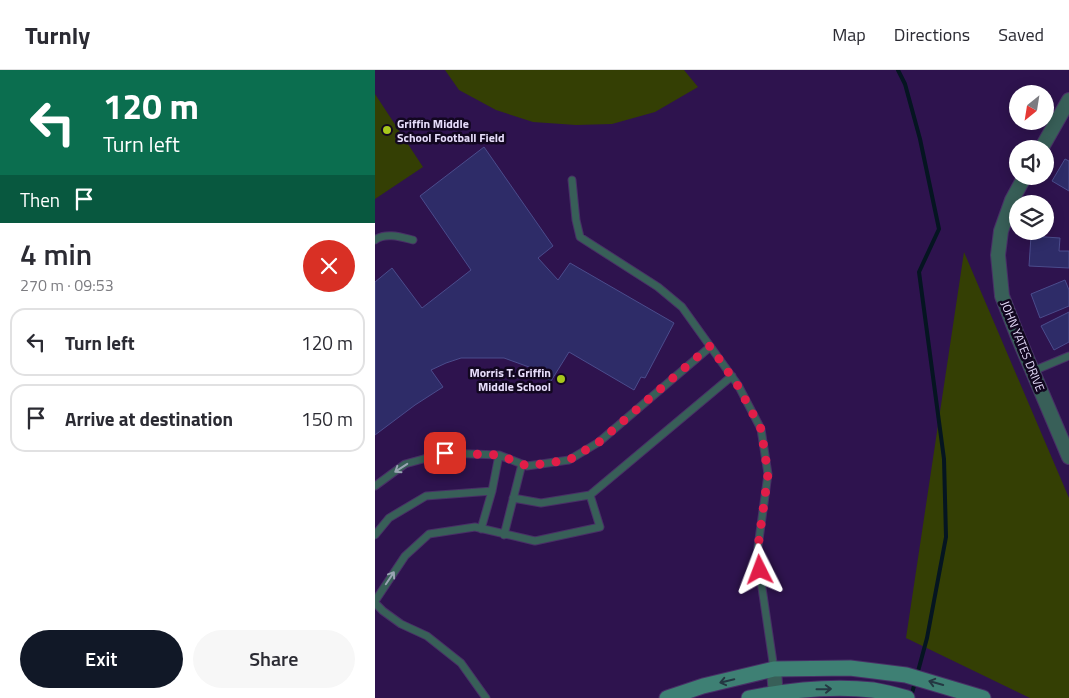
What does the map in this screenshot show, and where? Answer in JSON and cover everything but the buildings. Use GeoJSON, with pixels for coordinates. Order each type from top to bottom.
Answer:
{"type":"FeatureCollection","features":[{"type":"Feature","properties":{"kind":"main road"},"geometry":{"type":"LineString","coordinates":[[667,698],[703,686],[774,669],[850,668],[906,675],[983,698]]}},
{"type":"Feature","properties":{"kind":"main road"},"geometry":{"type":"LineString","coordinates":[[749,698],[823,688],[873,690],[907,698]]}},
{"type":"Feature","properties":{"kind":"street"},"geometry":{"type":"LineString","coordinates":[[1047,140],[1063,115],[1069,100]]}},
{"type":"Feature","properties":{"kind":"street","name":"JOHN YATES DRIVE"},"geometry":{"type":"LineString","coordinates":[[1020,185],[1012,200],[1001,231],[998,255],[1002,296],[1068,454]]}},
{"type":"Feature","properties":{"kind":"street"},"geometry":{"type":"LineString","coordinates":[[774,669],[776,695]]}},
{"type":"Feature","properties":{"kind":"lane"},"geometry":{"type":"LineString","coordinates":[[571,180],[580,237],[658,287],[682,307],[732,376],[761,429],[768,474],[757,554],[774,669]]}},
{"type":"Feature","properties":{"kind":"lane"},"geometry":{"type":"LineString","coordinates":[[375,240],[380,236],[399,236],[413,240]]}},
{"type":"Feature","properties":{"kind":"lane"},"geometry":{"type":"LineString","coordinates":[[375,486],[405,464],[445,453],[499,455],[527,466],[569,460],[599,442],[710,346]]}},
{"type":"Feature","properties":{"kind":"lane"},"geometry":{"type":"LineString","coordinates":[[1033,371],[1069,356]]}},
{"type":"Feature","properties":{"kind":"lane"},"geometry":{"type":"LineString","coordinates":[[513,498],[541,503],[590,494],[732,376]]}},
{"type":"Feature","properties":{"kind":"lane"},"geometry":{"type":"LineString","coordinates":[[481,529],[492,491],[499,455]]}},
{"type":"Feature","properties":{"kind":"lane"},"geometry":{"type":"LineString","coordinates":[[504,535],[522,464]]}},
{"type":"Feature","properties":{"kind":"lane"},"geometry":{"type":"LineString","coordinates":[[375,535],[389,518],[426,496],[492,491]]}},
{"type":"Feature","properties":{"kind":"lane"},"geometry":{"type":"LineString","coordinates":[[486,698],[461,663],[427,636],[401,624],[383,611],[375,602],[405,556],[429,534],[475,527],[535,541],[600,527],[590,494]]}},
{"type":"Feature","properties":{"kind":"green space"},"geometry":{"type":"Polygon","coordinates":[[[445,70],[684,70],[698,87],[655,112],[612,124],[576,125],[533,122],[496,110],[459,90],[445,70]]]}},
{"type":"Feature","properties":{"kind":"green space","name":"Griffin Middle School Football Field"},"geometry":{"type":"Polygon","coordinates":[[[375,94],[423,167],[375,199],[375,94]]]}},
{"type":"Feature","properties":{"kind":"green space"},"geometry":{"type":"Polygon","coordinates":[[[964,252],[1069,498],[1069,698],[1030,698],[906,638],[964,252]]]}},
{"type":"Feature","properties":{"kind":"waterway"},"geometry":{"type":"LineString","coordinates":[[898,70],[905,84],[920,139],[939,229],[919,272],[944,459],[946,537],[927,638],[917,675]]}},
{"type":"Feature","properties":{"kind":"waterway"},"geometry":{"type":"LineString","coordinates":[[911,697],[915,682]]}},
{"type":"Feature","properties":{"kind":"place","name":"Griffin Middle School Football Field"},"geometry":{"type":"Point","coordinates":[387,130]}},
{"type":"Feature","properties":{"kind":"place","name":"Morris T. Griffin Middle School"},"geometry":{"type":"Point","coordinates":[561,379]}},
{"type":"Feature","properties":{"kind":"route"},"geometry":{"type":"LineString","coordinates":[[445,453],[499,455],[527,466],[569,460],[599,442],[710,346],[738,386],[761,429],[768,474],[757,554],[760,570]]}}]}
